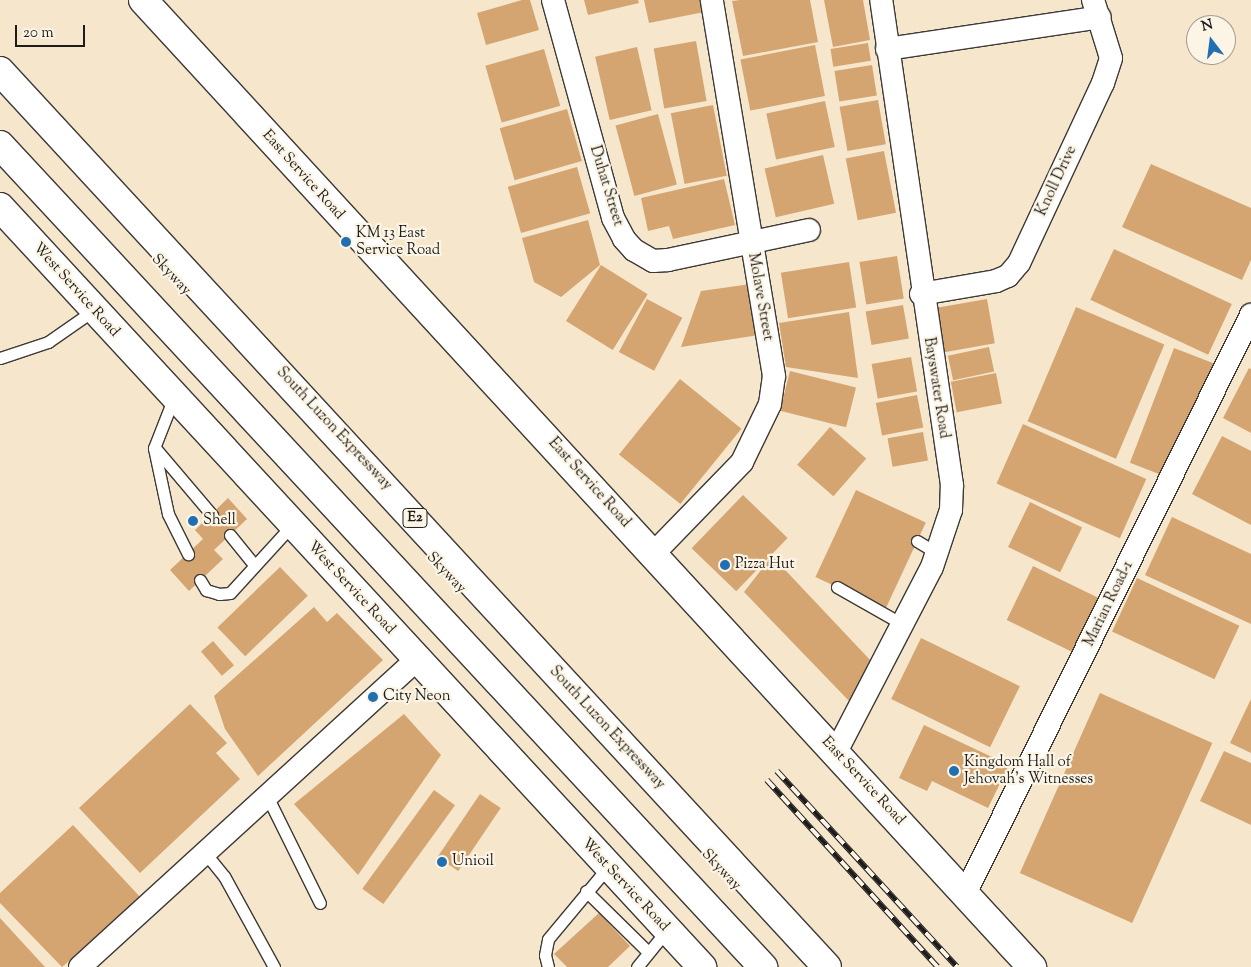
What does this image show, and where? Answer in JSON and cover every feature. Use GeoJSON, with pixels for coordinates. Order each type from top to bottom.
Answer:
{"type":"FeatureCollection","features":[{"type":"Feature","properties":{"kind":"main road","name":"East Service Road"},"geometry":{"type":"LineString","coordinates":[[143,0],[966,892],[1032,967]]}},
{"type":"Feature","properties":{"kind":"main road","name":"South Luzon Expressway"},"geometry":{"type":"LineString","coordinates":[[0,71],[827,967]]}},
{"type":"Feature","properties":{"kind":"main road","name":"Skyway"},"geometry":{"type":"LineString","coordinates":[[0,90],[811,967]]}},
{"type":"Feature","properties":{"kind":"main road"},"geometry":{"type":"LineString","coordinates":[[0,145],[763,967]]}},
{"type":"Feature","properties":{"kind":"main road"},"geometry":{"type":"LineString","coordinates":[[0,166],[743,967]]}},
{"type":"Feature","properties":{"kind":"main road","name":"West Service Road"},"geometry":{"type":"LineString","coordinates":[[0,207],[702,967]]}},
{"type":"Feature","properties":{"kind":"street","name":"Duhat Street"},"geometry":{"type":"LineString","coordinates":[[553,0],[613,218],[624,239],[653,261],[809,230]]}},
{"type":"Feature","properties":{"kind":"street","name":"Molave Street"},"geometry":{"type":"LineString","coordinates":[[653,554],[742,462],[770,404],[774,376],[750,241],[712,0]]}},
{"type":"Feature","properties":{"kind":"street","name":"Bayswater Road"},"geometry":{"type":"LineString","coordinates":[[836,752],[937,553],[951,510],[952,485],[922,294],[881,0]]}},
{"type":"Feature","properties":{"kind":"street"},"geometry":{"type":"LineString","coordinates":[[887,49],[1097,9]]}},
{"type":"Feature","properties":{"kind":"street","name":"Knoll Drive"},"geometry":{"type":"LineString","coordinates":[[922,294],[996,281],[1008,276],[1019,263],[1111,58],[1097,9]]}},
{"type":"Feature","properties":{"kind":"street","name":"Marian Road-1"},"geometry":{"type":"LineString","coordinates":[[966,892],[1251,315]]}},
{"type":"Feature","properties":{"kind":"street"},"geometry":{"type":"LineString","coordinates":[[80,967],[268,798],[417,659]]}},
{"type":"Feature","properties":{"kind":"lane"},"geometry":{"type":"LineString","coordinates":[[0,358],[48,342],[94,310]]}},
{"type":"Feature","properties":{"kind":"lane"},"geometry":{"type":"LineString","coordinates":[[174,397],[154,448],[168,514],[188,554]]}},
{"type":"Feature","properties":{"kind":"lane"},"geometry":{"type":"LineString","coordinates":[[154,448],[212,515]]}},
{"type":"Feature","properties":{"kind":"lane"},"geometry":{"type":"LineString","coordinates":[[200,580],[206,590],[219,594],[230,593],[253,563],[292,525]]}},
{"type":"Feature","properties":{"kind":"lane"},"geometry":{"type":"LineString","coordinates":[[230,534],[253,563]]}},
{"type":"Feature","properties":{"kind":"lane"},"geometry":{"type":"LineString","coordinates":[[917,541],[937,553]]}},
{"type":"Feature","properties":{"kind":"lane"},"geometry":{"type":"LineString","coordinates":[[837,588],[902,624]]}},
{"type":"Feature","properties":{"kind":"lane"},"geometry":{"type":"LineString","coordinates":[[268,798],[320,903]]}},
{"type":"Feature","properties":{"kind":"lane"},"geometry":{"type":"LineString","coordinates":[[206,854],[224,876],[274,967]]}},
{"type":"Feature","properties":{"kind":"lane"},"geometry":{"type":"LineString","coordinates":[[548,967],[545,955],[548,939],[586,891],[608,867]]}},
{"type":"Feature","properties":{"kind":"lane"},"geometry":{"type":"LineString","coordinates":[[586,891],[648,952]]}},
{"type":"Feature","properties":{"kind":"lane"},"geometry":{"type":"LineString","coordinates":[[637,967],[667,930]]}},
{"type":"Feature","properties":{"kind":"building"},"geometry":{"type":"Polygon","coordinates":[[[522,0],[530,0],[539,30],[486,45],[477,13],[522,0]]]}},
{"type":"Feature","properties":{"kind":"building"},"geometry":{"type":"Polygon","coordinates":[[[584,0],[638,0],[639,3],[588,15],[584,0]]]}},
{"type":"Feature","properties":{"kind":"building"},"geometry":{"type":"Polygon","coordinates":[[[644,0],[702,0],[704,12],[649,23],[644,0]]]}},
{"type":"Feature","properties":{"kind":"building"},"geometry":{"type":"Polygon","coordinates":[[[810,0],[818,42],[743,56],[732,1],[810,0]]]}},
{"type":"Feature","properties":{"kind":"building"},"geometry":{"type":"Polygon","coordinates":[[[824,0],[863,0],[870,40],[833,47],[824,0]]]}},
{"type":"Feature","properties":{"kind":"building"},"geometry":{"type":"Polygon","coordinates":[[[696,41],[707,101],[664,109],[654,48],[696,41]]]}},
{"type":"Feature","properties":{"kind":"building"},"geometry":{"type":"Polygon","coordinates":[[[868,43],[871,61],[833,67],[830,49],[868,43]]]}},
{"type":"Feature","properties":{"kind":"building"},"geometry":{"type":"Polygon","coordinates":[[[815,45],[825,96],[750,111],[740,60],[815,45]]]}},
{"type":"Feature","properties":{"kind":"building"},"geometry":{"type":"Polygon","coordinates":[[[637,47],[652,110],[610,120],[595,57],[637,47]]]}},
{"type":"Feature","properties":{"kind":"building"},"geometry":{"type":"Polygon","coordinates":[[[544,49],[560,106],[502,123],[485,66],[544,49]]]}},
{"type":"Feature","properties":{"kind":"building"},"geometry":{"type":"Polygon","coordinates":[[[872,65],[877,96],[839,102],[834,71],[872,65]]]}},
{"type":"Feature","properties":{"kind":"building"},"geometry":{"type":"Polygon","coordinates":[[[878,100],[886,144],[847,151],[840,107],[878,100]]]}},
{"type":"Feature","properties":{"kind":"building"},"geometry":{"type":"Polygon","coordinates":[[[825,101],[835,147],[776,159],[766,113],[825,101]]]}},
{"type":"Feature","properties":{"kind":"building"},"geometry":{"type":"Polygon","coordinates":[[[713,105],[727,176],[685,184],[671,113],[713,105]]]}},
{"type":"Feature","properties":{"kind":"building"},"geometry":{"type":"Polygon","coordinates":[[[567,109],[582,161],[515,180],[500,128],[567,109]]]}},
{"type":"Feature","properties":{"kind":"building"},"geometry":{"type":"Polygon","coordinates":[[[658,114],[677,185],[634,196],[615,125],[658,114]]]}},
{"type":"Feature","properties":{"kind":"building"},"geometry":{"type":"Polygon","coordinates":[[[884,151],[896,213],[858,220],[846,158],[884,151]]]}},
{"type":"Feature","properties":{"kind":"building"},"geometry":{"type":"Polygon","coordinates":[[[823,155],[834,204],[776,217],[765,168],[823,155]]]}},
{"type":"Feature","properties":{"kind":"building"},"geometry":{"type":"Polygon","coordinates":[[[1151,164],[1251,208],[1251,260],[1242,280],[1122,227],[1151,164]]]}},
{"type":"Feature","properties":{"kind":"building"},"geometry":{"type":"Polygon","coordinates":[[[577,167],[590,213],[521,233],[508,187],[577,167]]]}},
{"type":"Feature","properties":{"kind":"building"},"geometry":{"type":"Polygon","coordinates":[[[724,179],[735,225],[673,239],[669,226],[648,231],[641,198],[724,179]]]}},
{"type":"Feature","properties":{"kind":"building"},"geometry":{"type":"Polygon","coordinates":[[[588,220],[600,265],[561,297],[534,282],[522,238],[588,220]]]}},
{"type":"Feature","properties":{"kind":"building"},"geometry":{"type":"Polygon","coordinates":[[[1114,249],[1232,304],[1208,355],[1090,300],[1114,249]]]}},
{"type":"Feature","properties":{"kind":"building"},"geometry":{"type":"Polygon","coordinates":[[[897,256],[904,298],[866,304],[859,262],[897,256]]]}},
{"type":"Feature","properties":{"kind":"building"},"geometry":{"type":"Polygon","coordinates":[[[849,262],[856,307],[788,318],[781,273],[849,262]]]}},
{"type":"Feature","properties":{"kind":"building"},"geometry":{"type":"Polygon","coordinates":[[[601,265],[648,294],[613,350],[566,321],[601,265]]]}},
{"type":"Feature","properties":{"kind":"building"},"geometry":{"type":"Polygon","coordinates":[[[751,284],[759,335],[681,347],[701,291],[751,284]]]}},
{"type":"Feature","properties":{"kind":"building"},"geometry":{"type":"Polygon","coordinates":[[[647,299],[682,318],[654,371],[619,352],[647,299]]]}},
{"type":"Feature","properties":{"kind":"building"},"geometry":{"type":"Polygon","coordinates":[[[987,299],[995,343],[945,352],[937,308],[987,299]]]}},
{"type":"Feature","properties":{"kind":"building"},"geometry":{"type":"Polygon","coordinates":[[[903,305],[909,338],[871,345],[866,312],[903,305]]]}},
{"type":"Feature","properties":{"kind":"building"},"geometry":{"type":"Polygon","coordinates":[[[1076,307],[1164,345],[1116,459],[1028,421],[1076,307]]]}},
{"type":"Feature","properties":{"kind":"building"},"geometry":{"type":"Polygon","coordinates":[[[849,312],[858,378],[786,367],[779,323],[849,312]]]}},
{"type":"Feature","properties":{"kind":"building"},"geometry":{"type":"Polygon","coordinates":[[[989,347],[994,371],[953,380],[948,356],[989,347]]]}},
{"type":"Feature","properties":{"kind":"building"},"geometry":{"type":"Polygon","coordinates":[[[1174,348],[1216,364],[1172,479],[1130,463],[1174,348]]]}},
{"type":"Feature","properties":{"kind":"building"},"geometry":{"type":"Polygon","coordinates":[[[911,357],[917,391],[878,398],[872,364],[911,357]]]}},
{"type":"Feature","properties":{"kind":"building"},"geometry":{"type":"Polygon","coordinates":[[[1249,368],[1251,369],[1251,433],[1223,418],[1249,368]]]}},
{"type":"Feature","properties":{"kind":"building"},"geometry":{"type":"Polygon","coordinates":[[[790,371],[856,387],[846,427],[780,411],[790,371]]]}},
{"type":"Feature","properties":{"kind":"building"},"geometry":{"type":"Polygon","coordinates":[[[996,373],[1002,403],[957,412],[951,382],[996,373]]]}},
{"type":"Feature","properties":{"kind":"building"},"geometry":{"type":"Polygon","coordinates":[[[680,379],[741,429],[680,504],[619,454],[680,379]]]}},
{"type":"Feature","properties":{"kind":"building"},"geometry":{"type":"Polygon","coordinates":[[[917,395],[923,427],[882,435],[876,403],[917,395]]]}},
{"type":"Feature","properties":{"kind":"building"},"geometry":{"type":"Polygon","coordinates":[[[1023,424],[1146,479],[1120,538],[997,483],[1023,424]]]}},
{"type":"Feature","properties":{"kind":"building"},"geometry":{"type":"Polygon","coordinates":[[[830,427],[866,458],[833,496],[797,465],[830,427]]]}},
{"type":"Feature","properties":{"kind":"building"},"geometry":{"type":"Polygon","coordinates":[[[923,432],[928,461],[893,467],[888,438],[923,432]]]}},
{"type":"Feature","properties":{"kind":"building"},"geometry":{"type":"Polygon","coordinates":[[[1222,436],[1251,451],[1251,525],[1192,494],[1222,436]]]}},
{"type":"Feature","properties":{"kind":"building"},"geometry":{"type":"Polygon","coordinates":[[[856,490],[926,523],[885,610],[815,577],[856,490]]]}},
{"type":"Feature","properties":{"kind":"building"},"geometry":{"type":"Polygon","coordinates":[[[743,495],[788,538],[736,591],[692,548],[743,495]]]}},
{"type":"Feature","properties":{"kind":"building"},"geometry":{"type":"Polygon","coordinates":[[[228,498],[247,519],[214,550],[223,559],[189,591],[170,570],[203,539],[195,530],[228,498]]]}},
{"type":"Feature","properties":{"kind":"building"},"geometry":{"type":"Polygon","coordinates":[[[1030,502],[1082,527],[1060,572],[1008,547],[1030,502]]]}},
{"type":"Feature","properties":{"kind":"building"},"geometry":{"type":"Polygon","coordinates":[[[1172,517],[1251,554],[1251,624],[1145,575],[1172,517]]]}},
{"type":"Feature","properties":{"kind":"building"},"geometry":{"type":"Polygon","coordinates":[[[772,556],[872,662],[851,703],[744,592],[772,556]]]}},
{"type":"Feature","properties":{"kind":"building"},"geometry":{"type":"Polygon","coordinates":[[[1033,566],[1102,600],[1076,654],[1007,620],[1033,566]]]}},
{"type":"Feature","properties":{"kind":"building"},"geometry":{"type":"Polygon","coordinates":[[[280,567],[308,596],[245,656],[217,627],[280,567]]]}},
{"type":"Feature","properties":{"kind":"building"},"geometry":{"type":"Polygon","coordinates":[[[1137,578],[1239,626],[1214,679],[1112,631],[1137,578]]]}},
{"type":"Feature","properties":{"kind":"building"},"geometry":{"type":"Polygon","coordinates":[[[314,607],[327,622],[337,613],[383,660],[258,776],[225,729],[214,696],[314,607]]]}},
{"type":"Feature","properties":{"kind":"building"},"geometry":{"type":"Polygon","coordinates":[[[921,638],[1020,686],[990,747],[891,699],[921,638]]]}},
{"type":"Feature","properties":{"kind":"building"},"geometry":{"type":"Polygon","coordinates":[[[213,641],[234,665],[222,676],[201,651],[213,641]]]}},
{"type":"Feature","properties":{"kind":"building"},"geometry":{"type":"Polygon","coordinates":[[[1100,693],[1212,743],[1132,923],[1020,873],[1100,693]]]}},
{"type":"Feature","properties":{"kind":"building"},"geometry":{"type":"Polygon","coordinates":[[[1251,699],[1251,753],[1230,743],[1251,699]]]}},
{"type":"Feature","properties":{"kind":"building"},"geometry":{"type":"Polygon","coordinates":[[[190,704],[227,743],[216,753],[240,779],[140,873],[79,808],[190,704]]]}},
{"type":"Feature","properties":{"kind":"building"},"geometry":{"type":"Polygon","coordinates":[[[404,714],[441,755],[358,875],[294,804],[404,714]]]}},
{"type":"Feature","properties":{"kind":"building","name":"Kingdom Hall of Jehovah's Witnesses"},"geometry":{"type":"Polygon","coordinates":[[[924,725],[1009,765],[988,808],[932,781],[927,791],[899,778],[924,725]]]}},
{"type":"Feature","properties":{"kind":"building"},"geometry":{"type":"Polygon","coordinates":[[[1224,751],[1251,763],[1251,825],[1200,801],[1224,751]]]}},
{"type":"Feature","properties":{"kind":"building"},"geometry":{"type":"Polygon","coordinates":[[[434,790],[455,805],[383,904],[362,889],[434,790]]]}},
{"type":"Feature","properties":{"kind":"building"},"geometry":{"type":"Polygon","coordinates":[[[480,794],[501,808],[458,871],[438,857],[480,794]]]}},
{"type":"Feature","properties":{"kind":"building"},"geometry":{"type":"Polygon","coordinates":[[[73,825],[142,899],[62,967],[0,903],[0,893],[73,825]]]}},
{"type":"Feature","properties":{"kind":"building"},"geometry":{"type":"Polygon","coordinates":[[[599,913],[630,946],[608,967],[567,967],[554,954],[599,913]]]}},
{"type":"Feature","properties":{"kind":"building"},"geometry":{"type":"Polygon","coordinates":[[[0,918],[45,967],[0,967],[0,918]]]}},
{"type":"Feature","properties":{"kind":"railway"},"geometry":{"type":"LineString","coordinates":[[777,771],[957,967]]}},
{"type":"Feature","properties":{"kind":"railway"},"geometry":{"type":"LineString","coordinates":[[767,780],[938,967]]}},
{"type":"Feature","properties":{"kind":"place","name":"KM 13 East Service Road"},"geometry":{"type":"Point","coordinates":[346,242]}},
{"type":"Feature","properties":{"kind":"place","name":"Shell"},"geometry":{"type":"Point","coordinates":[193,521]}},
{"type":"Feature","properties":{"kind":"place","name":"Pizza Hut"},"geometry":{"type":"Point","coordinates":[725,565]}},
{"type":"Feature","properties":{"kind":"place","name":"City Neon"},"geometry":{"type":"Point","coordinates":[373,697]}},
{"type":"Feature","properties":{"kind":"place","name":"Kingdom Hall of Jehovah's Witnesses"},"geometry":{"type":"Point","coordinates":[954,771]}},
{"type":"Feature","properties":{"kind":"place","name":"Unioil"},"geometry":{"type":"Point","coordinates":[442,862]}}]}
